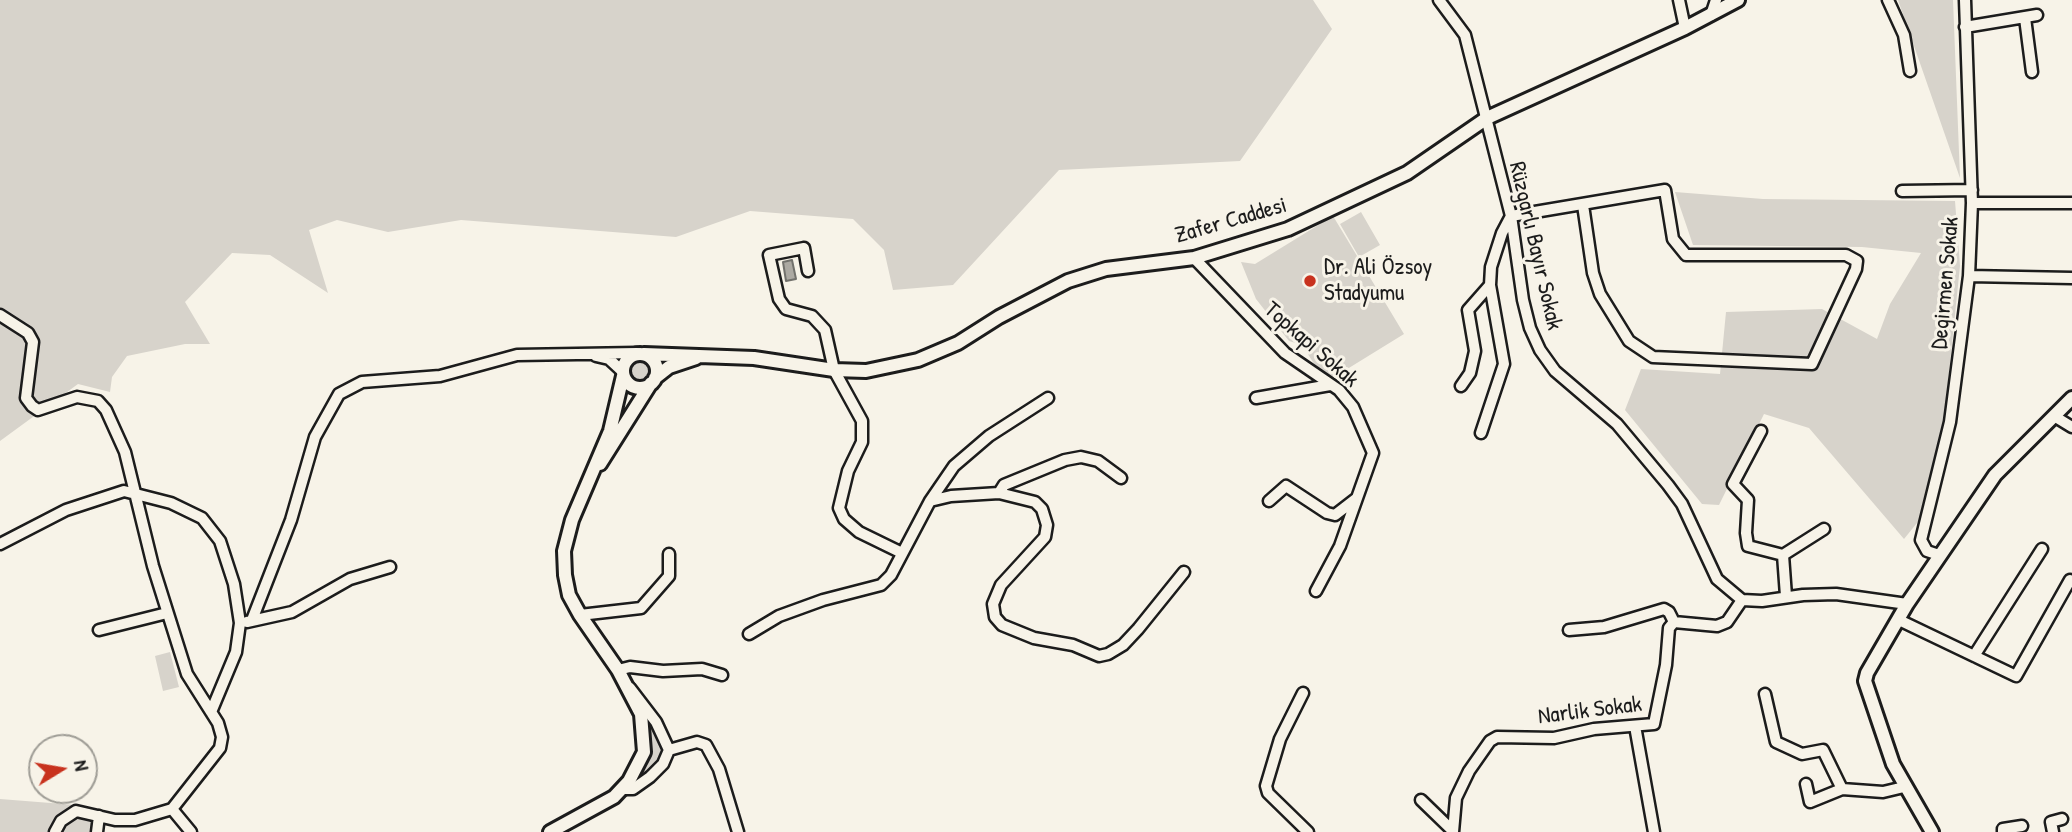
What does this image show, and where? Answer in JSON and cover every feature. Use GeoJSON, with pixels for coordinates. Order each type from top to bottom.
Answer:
{"type":"FeatureCollection","features":[{"type":"Feature","properties":{"kind":"street","name":"Rüzgarlı Bayır Sokak"},"geometry":{"type":"LineString","coordinates":[[1439,0],[1465,35],[1511,216],[1522,300],[1540,350],[1555,371],[1617,424],[1668,485],[1682,504],[1717,579],[1742,600]]}},
{"type":"Feature","properties":{"kind":"street"},"geometry":{"type":"LineString","coordinates":[[1679,0],[1685,28]]}},
{"type":"Feature","properties":{"kind":"street"},"geometry":{"type":"LineString","coordinates":[[1711,15],[1716,0]]}},
{"type":"Feature","properties":{"kind":"street","name":"Zafer Caddesi"},"geometry":{"type":"LineString","coordinates":[[252,620],[291,520],[315,437],[340,394],[362,382],[440,376],[517,355],[641,354],[754,358],[834,370],[866,371],[918,360],[958,344],[999,317],[1068,281],[1106,269],[1194,258],[1288,229],[1382,186],[1436,155],[1487,118],[1685,28],[1738,0]]}},
{"type":"Feature","properties":{"kind":"street"},"geometry":{"type":"LineString","coordinates":[[1888,0],[1903,35],[1910,71]]}},
{"type":"Feature","properties":{"kind":"street","name":"Degirmen Sokak"},"geometry":{"type":"LineString","coordinates":[[1940,555],[1927,551],[1921,540],[1950,422],[1969,276],[1972,190],[1965,0]]}},
{"type":"Feature","properties":{"kind":"street"},"geometry":{"type":"LineString","coordinates":[[1965,27],[2036,15]]}},
{"type":"Feature","properties":{"kind":"street"},"geometry":{"type":"LineString","coordinates":[[2025,18],[2032,72]]}},
{"type":"Feature","properties":{"kind":"street"},"geometry":{"type":"LineString","coordinates":[[1481,433],[1504,363],[1490,285],[1502,233],[1511,216],[1665,190],[1673,239],[1686,255],[1837,254],[1852,256],[1857,261],[1812,364],[1653,357],[1629,341],[1600,294],[1591,263],[1583,205]]}},
{"type":"Feature","properties":{"kind":"street"},"geometry":{"type":"LineString","coordinates":[[1902,191],[1972,190]]}},
{"type":"Feature","properties":{"kind":"street"},"geometry":{"type":"LineString","coordinates":[[1972,203],[2072,203]]}},
{"type":"Feature","properties":{"kind":"street"},"geometry":{"type":"LineString","coordinates":[[808,271],[803,248],[768,255],[779,299],[786,309],[812,316],[825,330],[834,370],[854,403],[864,432],[839,497],[839,508],[844,519],[859,532],[902,553]]}},
{"type":"Feature","properties":{"kind":"street","name":"Topkapi Sokak"},"geometry":{"type":"LineString","coordinates":[[1194,258],[1285,353],[1330,385],[1353,407],[1373,453],[1340,546],[1315,591]]}},
{"type":"Feature","properties":{"kind":"street"},"geometry":{"type":"LineString","coordinates":[[1969,276],[2072,278]]}},
{"type":"Feature","properties":{"kind":"street"},"geometry":{"type":"LineString","coordinates":[[1461,386],[1473,364],[1475,351],[1468,310],[1490,285]]}},
{"type":"Feature","properties":{"kind":"street"},"geometry":{"type":"LineString","coordinates":[[0,315],[28,333],[33,342],[26,398],[32,406],[38,410],[77,397],[98,401],[118,436],[137,495],[167,613],[187,674],[211,712],[222,737],[220,748],[172,809],[135,820],[115,820],[76,811],[61,821],[55,832]]}},
{"type":"Feature","properties":{"kind":"street"},"geometry":{"type":"LineString","coordinates":[[550,832],[604,803],[622,789],[637,769],[644,744],[641,714],[627,685],[569,595],[564,551],[572,520],[610,431],[623,374],[626,360],[641,354],[656,364],[653,381],[636,387],[623,374],[609,359],[585,354]]}},
{"type":"Feature","properties":{"kind":"street","name":"Zafer Caddesi"},"geometry":{"type":"LineString","coordinates":[[595,469],[653,381],[680,362],[707,356]]}},
{"type":"Feature","properties":{"kind":"street"},"geometry":{"type":"LineString","coordinates":[[1256,398],[1330,385]]}},
{"type":"Feature","properties":{"kind":"street"},"geometry":{"type":"LineString","coordinates":[[749,634],[779,616],[823,600],[881,585],[891,575],[930,501],[945,478],[967,453],[1048,398]]}},
{"type":"Feature","properties":{"kind":"street"},"geometry":{"type":"LineString","coordinates":[[1932,832],[1893,764],[1865,681],[1870,666],[1903,612],[1995,475],[2072,398]]}},
{"type":"Feature","properties":{"kind":"street"},"geometry":{"type":"LineString","coordinates":[[2054,416],[2072,427]]}},
{"type":"Feature","properties":{"kind":"street"},"geometry":{"type":"LineString","coordinates":[[1761,431],[1733,484],[1748,500],[1748,546],[1783,555],[1824,529]]}},
{"type":"Feature","properties":{"kind":"street"},"geometry":{"type":"LineString","coordinates":[[999,493],[1004,485],[1065,460],[1081,457],[1098,461],[1121,478]]}},
{"type":"Feature","properties":{"kind":"street"},"geometry":{"type":"LineString","coordinates":[[1269,501],[1286,486],[1327,513],[1335,515],[1358,498]]}},
{"type":"Feature","properties":{"kind":"street"},"geometry":{"type":"LineString","coordinates":[[0,544],[66,510],[124,491],[171,503],[201,518],[220,541],[234,584],[240,624],[236,652],[211,712]]}},
{"type":"Feature","properties":{"kind":"street"},"geometry":{"type":"LineString","coordinates":[[930,501],[951,496],[999,493],[1035,502],[1042,509],[1047,525],[1040,545],[1000,585],[995,597],[995,617],[1002,625],[1034,638],[1073,645],[1099,656],[1108,654],[1123,645],[1138,629],[1184,572]]}},
{"type":"Feature","properties":{"kind":"street"},"geometry":{"type":"LineString","coordinates":[[1974,656],[2042,549]]}},
{"type":"Feature","properties":{"kind":"street"},"geometry":{"type":"LineString","coordinates":[[580,615],[641,608],[669,576],[669,554]]}},
{"type":"Feature","properties":{"kind":"street"},"geometry":{"type":"LineString","coordinates":[[1783,555],[1786,596]]}},
{"type":"Feature","properties":{"kind":"street"},"geometry":{"type":"LineString","coordinates":[[240,624],[292,612],[349,579],[390,567]]}},
{"type":"Feature","properties":{"kind":"street"},"geometry":{"type":"LineString","coordinates":[[1569,630],[1604,627],[1664,609],[1669,612],[1674,622],[1717,626],[1727,622],[1742,600],[1762,601],[1786,596],[1836,594],[1903,612],[1974,656],[2016,676],[2070,580]]}},
{"type":"Feature","properties":{"kind":"street"},"geometry":{"type":"LineString","coordinates":[[99,630],[167,613]]}},
{"type":"Feature","properties":{"kind":"street","name":"Narlik Sokak"},"geometry":{"type":"LineString","coordinates":[[1453,831],[1456,798],[1469,771],[1490,741],[1497,737],[1555,738],[1594,729],[1654,724],[1669,628],[1674,622]]}},
{"type":"Feature","properties":{"kind":"street"},"geometry":{"type":"LineString","coordinates":[[618,670],[629,667],[663,671],[702,669],[722,675]]}},
{"type":"Feature","properties":{"kind":"street"},"geometry":{"type":"LineString","coordinates":[[622,789],[633,789],[650,777],[663,764],[669,750],[666,740],[640,697],[627,685]]}},
{"type":"Feature","properties":{"kind":"street"},"geometry":{"type":"LineString","coordinates":[[1303,693],[1280,739],[1266,786],[1268,793],[1308,832]]}},
{"type":"Feature","properties":{"kind":"street"},"geometry":{"type":"LineString","coordinates":[[1765,695],[1776,742],[1802,754],[1823,750],[1842,789]]}},
{"type":"Feature","properties":{"kind":"street"},"geometry":{"type":"LineString","coordinates":[[1635,726],[1654,832]]}},
{"type":"Feature","properties":{"kind":"street"},"geometry":{"type":"LineString","coordinates":[[669,750],[697,742],[706,745],[719,769],[738,832]]}},
{"type":"Feature","properties":{"kind":"street"},"geometry":{"type":"LineString","coordinates":[[1806,784],[1810,802],[1842,789],[1883,792],[1904,787]]}},
{"type":"Feature","properties":{"kind":"street"},"geometry":{"type":"LineString","coordinates":[[1421,800],[1453,831]]}},
{"type":"Feature","properties":{"kind":"street"},"geometry":{"type":"LineString","coordinates":[[172,809],[191,832]]}},
{"type":"Feature","properties":{"kind":"street"},"geometry":{"type":"LineString","coordinates":[[97,832],[99,816]]}},
{"type":"Feature","properties":{"kind":"street"},"geometry":{"type":"LineString","coordinates":[[2053,832],[2051,822],[2062,819]]}},
{"type":"Feature","properties":{"kind":"street"},"geometry":{"type":"LineString","coordinates":[[2003,832],[2003,829],[2022,826]]}},
{"type":"Feature","properties":{"kind":"shaded area"},"geometry":{"type":"Polygon","coordinates":[[[0,0],[1313,0],[1332,29],[1240,161],[1059,170],[953,285],[893,290],[884,250],[853,219],[750,211],[676,237],[461,220],[388,232],[337,220],[309,230],[328,293],[270,255],[232,253],[185,302],[210,344],[185,344],[127,356],[112,377],[110,392],[78,384],[0,441],[0,0]]]}},
{"type":"Feature","properties":{"kind":"shaded area"},"geometry":{"type":"Polygon","coordinates":[[[1898,0],[1953,0],[1960,178],[1898,0]]]}},
{"type":"Feature","properties":{"kind":"shaded area"},"geometry":{"type":"Polygon","coordinates":[[[1675,192],[1763,199],[1955,201],[1960,266],[1944,421],[1926,507],[1921,518],[1904,539],[1809,428],[1764,414],[1719,505],[1702,504],[1625,410],[1641,369],[1720,374],[1726,312],[1822,309],[1877,339],[1890,304],[1921,253],[1862,247],[1693,245],[1675,192]]]}},
{"type":"Feature","properties":{"kind":"shaded area"},"geometry":{"type":"Polygon","coordinates":[[[1361,212],[1380,245],[1359,257],[1340,224],[1361,212]]]}},
{"type":"Feature","properties":{"kind":"shaded area","name":"Dr. Ali Özsoy Stadyumu"},"geometry":{"type":"Polygon","coordinates":[[[1333,216],[1404,334],[1331,379],[1322,376],[1302,345],[1289,341],[1256,299],[1241,262],[1255,264],[1333,216]]]}},
{"type":"Feature","properties":{"kind":"shaded area"},"geometry":{"type":"Polygon","coordinates":[[[792,260],[796,279],[786,281],[783,262],[792,260]]]}},
{"type":"Feature","properties":{"kind":"shaded area"},"geometry":{"type":"Polygon","coordinates":[[[640,357],[649,361],[653,370],[649,379],[640,383],[631,379],[627,370],[631,361],[640,357]]]}},
{"type":"Feature","properties":{"kind":"shaded area"},"geometry":{"type":"Polygon","coordinates":[[[170,652],[179,687],[163,691],[155,656],[170,652]]]}},
{"type":"Feature","properties":{"kind":"shaded area"},"geometry":{"type":"Polygon","coordinates":[[[646,711],[666,752],[662,761],[633,785],[645,767],[651,746],[646,711]]]}},
{"type":"Feature","properties":{"kind":"shaded area"},"geometry":{"type":"Polygon","coordinates":[[[0,799],[28,801],[28,804],[76,805],[95,824],[93,832],[0,832],[0,799]]]}},
{"type":"Feature","properties":{"kind":"place","name":"Dr. Ali Özsoy Stadyumu"},"geometry":{"type":"Point","coordinates":[1310,281]}}]}
